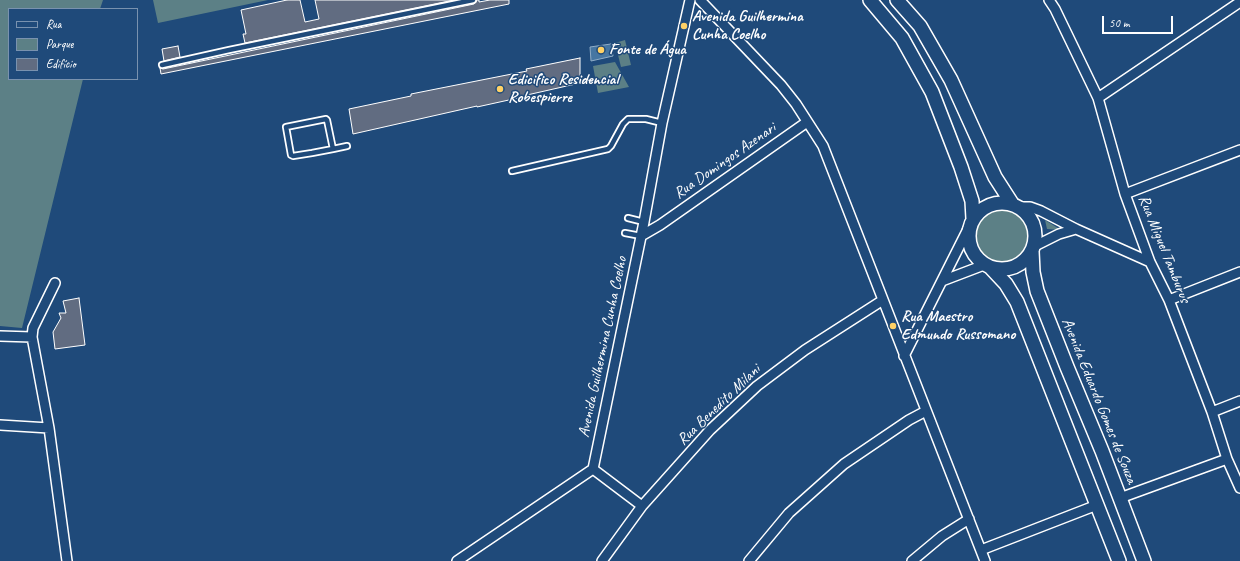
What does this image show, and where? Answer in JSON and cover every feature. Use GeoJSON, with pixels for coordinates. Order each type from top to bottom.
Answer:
{"type":"FeatureCollection","features":[{"type":"Feature","properties":{"kind":"street","name":"Avenida Guilhermina Cunha Coelho"},"geometry":{"type":"LineString","coordinates":[[593,469],[644,222],[662,123],[690,0]]}},
{"type":"Feature","properties":{"kind":"street"},"geometry":{"type":"LineString","coordinates":[[700,0],[781,86],[796,104],[823,146],[985,561]]}},
{"type":"Feature","properties":{"kind":"street"},"geometry":{"type":"LineString","coordinates":[[870,0],[902,38],[932,92],[961,167],[972,201],[972,221],[968,234],[969,245],[974,255],[988,266],[1006,284],[1017,302],[1119,561]]}},
{"type":"Feature","properties":{"kind":"street"},"geometry":{"type":"LineString","coordinates":[[897,0],[920,26],[951,80],[995,177],[1014,206],[1023,211],[1030,219],[1034,229],[1035,240],[1032,249],[1025,261],[1015,267],[1003,270],[988,266],[942,281]]}},
{"type":"Feature","properties":{"kind":"street","name":"Rua Miguel Tamburus"},"geometry":{"type":"LineString","coordinates":[[1049,0],[1055,9],[1098,98],[1125,194],[1150,262],[1169,300],[1212,412],[1227,459],[1240,488]]}},
{"type":"Feature","properties":{"kind":"street"},"geometry":{"type":"LineString","coordinates":[[1098,98],[1240,2]]}},
{"type":"Feature","properties":{"kind":"street"},"geometry":{"type":"LineString","coordinates":[[902,38],[920,26]]}},
{"type":"Feature","properties":{"kind":"street","name":"Rua Domingos Azenari"},"geometry":{"type":"LineString","coordinates":[[641,236],[660,225],[807,122]]}},
{"type":"Feature","properties":{"kind":"street"},"geometry":{"type":"LineString","coordinates":[[1125,194],[1240,150]]}},
{"type":"Feature","properties":{"kind":"street"},"geometry":{"type":"LineString","coordinates":[[904,356],[972,221],[984,208],[998,203],[1030,207],[1150,262]]}},
{"type":"Feature","properties":{"kind":"street"},"geometry":{"type":"LineString","coordinates":[[644,222],[660,225]]}},
{"type":"Feature","properties":{"kind":"street"},"geometry":{"type":"LineString","coordinates":[[1032,249],[1059,234],[1076,229]]}},
{"type":"Feature","properties":{"kind":"street","name":"Avenida Eduardo Gomes de Souza"},"geometry":{"type":"LineString","coordinates":[[1032,249],[1033,272],[1037,291],[1144,561]]}},
{"type":"Feature","properties":{"kind":"street"},"geometry":{"type":"LineString","coordinates":[[1169,300],[1240,272]]}},
{"type":"Feature","properties":{"kind":"street"},"geometry":{"type":"LineString","coordinates":[[55,283],[33,328],[32,337],[49,428],[67,561]]}},
{"type":"Feature","properties":{"kind":"street","name":"Rua Benedito Milani"},"geometry":{"type":"LineString","coordinates":[[602,561],[642,506],[710,430],[757,386],[805,350],[883,300]]}},
{"type":"Feature","properties":{"kind":"street"},"geometry":{"type":"LineString","coordinates":[[0,336],[32,337]]}},
{"type":"Feature","properties":{"kind":"street"},"geometry":{"type":"LineString","coordinates":[[1046,374],[1067,367]]}},
{"type":"Feature","properties":{"kind":"street"},"geometry":{"type":"LineString","coordinates":[[1212,412],[1240,401]]}},
{"type":"Feature","properties":{"kind":"street"},"geometry":{"type":"LineString","coordinates":[[748,561],[789,513],[844,464],[908,420],[926,411]]}},
{"type":"Feature","properties":{"kind":"street"},"geometry":{"type":"LineString","coordinates":[[0,425],[49,428]]}},
{"type":"Feature","properties":{"kind":"street"},"geometry":{"type":"LineString","coordinates":[[1120,498],[1227,459]]}},
{"type":"Feature","properties":{"kind":"street"},"geometry":{"type":"LineString","coordinates":[[457,561],[593,469],[642,506]]}},
{"type":"Feature","properties":{"kind":"street"},"geometry":{"type":"LineString","coordinates":[[981,550],[1097,505]]}},
{"type":"Feature","properties":{"kind":"street"},"geometry":{"type":"LineString","coordinates":[[912,561],[942,536],[969,519]]}},
{"type":"Feature","properties":{"kind":"lane"},"geometry":{"type":"LineString","coordinates":[[162,65],[473,0]]}},
{"type":"Feature","properties":{"kind":"lane"},"geometry":{"type":"LineString","coordinates":[[333,149],[326,119],[286,127],[291,155],[293,156],[333,149],[347,146]]}},
{"type":"Feature","properties":{"kind":"lane"},"geometry":{"type":"LineString","coordinates":[[512,171],[608,149],[623,124],[628,119],[646,119],[662,123]]}},
{"type":"Feature","properties":{"kind":"lane"},"geometry":{"type":"LineString","coordinates":[[628,218],[644,222]]}},
{"type":"Feature","properties":{"kind":"lane"},"geometry":{"type":"LineString","coordinates":[[625,233],[641,236]]}},
{"type":"Feature","properties":{"kind":"green space"},"geometry":{"type":"Polygon","coordinates":[[[0,0],[103,0],[100,8],[8,8],[8,80],[83,80],[22,328],[0,326],[0,0]]]}},
{"type":"Feature","properties":{"kind":"green space"},"geometry":{"type":"Polygon","coordinates":[[[153,0],[268,0],[158,23],[153,0]]]}},
{"type":"Feature","properties":{"kind":"green space"},"geometry":{"type":"Polygon","coordinates":[[[625,40],[631,65],[621,67],[615,43],[625,40]]]}},
{"type":"Feature","properties":{"kind":"green space"},"geometry":{"type":"Polygon","coordinates":[[[615,62],[629,87],[598,93],[593,66],[615,62]]]}},
{"type":"Feature","properties":{"kind":"green space"},"geometry":{"type":"Polygon","coordinates":[[[1002,208],[1013,210],[1022,216],[1028,225],[1030,236],[1028,247],[1022,256],[1013,262],[1002,264],[991,262],[982,256],[976,247],[974,236],[976,225],[982,216],[991,210],[1002,208]]]}},
{"type":"Feature","properties":{"kind":"green space"},"geometry":{"type":"Polygon","coordinates":[[[1045,220],[1061,230],[1047,229],[1045,220]]]}},
{"type":"Feature","properties":{"kind":"water","name":"Fonte de Água"},"geometry":{"type":"Polygon","coordinates":[[[611,44],[613,56],[591,61],[590,47],[611,44]]]}},
{"type":"Feature","properties":{"kind":"building"},"geometry":{"type":"Polygon","coordinates":[[[287,0],[300,0],[305,22],[319,19],[315,0],[454,0],[245,43],[243,34],[246,34],[241,10],[287,0]]]}},
{"type":"Feature","properties":{"kind":"building"},"geometry":{"type":"Polygon","coordinates":[[[477,0],[479,0],[479,2],[490,0],[509,0],[509,4],[161,74],[160,68],[163,69],[474,4],[477,0]]]}},
{"type":"Feature","properties":{"kind":"building"},"geometry":{"type":"Polygon","coordinates":[[[178,46],[180,57],[164,61],[162,49],[178,46]]]}},
{"type":"Feature","properties":{"kind":"building"},"geometry":{"type":"Polygon","coordinates":[[[580,58],[580,83],[353,134],[349,109],[411,96],[411,94],[527,71],[526,69],[580,58]]]}},
{"type":"Feature","properties":{"kind":"building"},"geometry":{"type":"Polygon","coordinates":[[[79,298],[85,345],[55,349],[53,332],[61,318],[59,313],[66,313],[63,301],[79,298]]]}},
{"type":"Feature","properties":{"kind":"place","name":"Avenida Guilhermina Cunha Coelho"},"geometry":{"type":"Point","coordinates":[684,26]}},
{"type":"Feature","properties":{"kind":"place","name":"Fonte de Água"},"geometry":{"type":"Point","coordinates":[601,50]}},
{"type":"Feature","properties":{"kind":"place","name":"Edicifico Residencial Robespierre"},"geometry":{"type":"Point","coordinates":[500,89]}},
{"type":"Feature","properties":{"kind":"place","name":"Rua Maestro Edmundo Russomano"},"geometry":{"type":"Point","coordinates":[893,326]}}]}
